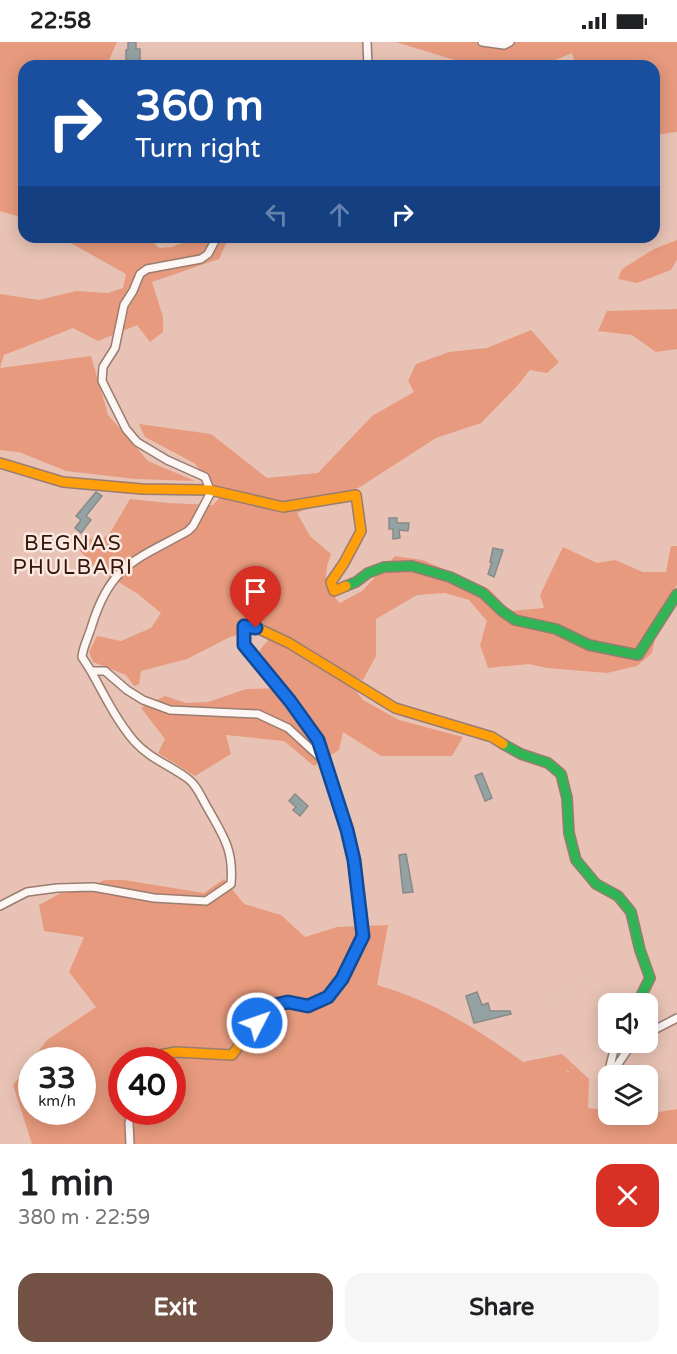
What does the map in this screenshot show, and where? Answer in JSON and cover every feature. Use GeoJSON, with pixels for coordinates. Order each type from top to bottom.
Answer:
{"type":"FeatureCollection","features":[{"type":"Feature","properties":{"kind":"street"},"geometry":{"type":"LineString","coordinates":[[367,42],[368,60]]}},
{"type":"Feature","properties":{"kind":"street"},"geometry":{"type":"LineString","coordinates":[[482,42],[504,45],[510,42]]}},
{"type":"Feature","properties":{"kind":"street"},"geometry":{"type":"LineString","coordinates":[[0,906],[27,892],[93,887],[154,898],[206,901],[231,884],[232,867],[225,837],[195,785],[150,755],[134,741],[85,663],[83,652],[96,611],[111,581],[138,558],[188,531],[197,519],[210,490],[205,477],[167,460],[137,442],[126,429],[108,395],[102,381],[102,373],[115,348],[124,305],[140,274],[147,269],[201,259],[208,254],[214,243]]}},
{"type":"Feature","properties":{"kind":"street"},"geometry":{"type":"LineString","coordinates":[[0,463],[63,482],[142,489],[210,490],[283,507],[356,495],[361,531],[331,582],[334,591],[384,567],[412,566],[450,577],[483,593],[515,620],[556,629],[589,645],[638,655],[677,594]]}},
{"type":"Feature","properties":{"kind":"street"},"geometry":{"type":"LineString","coordinates":[[186,1053],[232,1055],[270,1006],[288,1002],[308,1006],[328,997],[342,979],[363,936],[354,860],[347,830],[318,740],[290,701],[244,645],[244,626],[256,628],[289,643],[395,708],[492,737],[521,754],[548,763],[561,774],[576,860],[596,884],[618,896],[631,912],[640,950],[651,978],[643,993]]}},
{"type":"Feature","properties":{"kind":"street"},"geometry":{"type":"LineString","coordinates":[[91,671],[105,671],[143,700],[170,710],[258,714],[288,728],[325,762]]}},
{"type":"Feature","properties":{"kind":"street"},"geometry":{"type":"LineString","coordinates":[[658,1028],[677,1018]]}},
{"type":"Feature","properties":{"kind":"street"},"geometry":{"type":"LineString","coordinates":[[612,1053],[609,1070],[616,1067],[626,1053]]}},
{"type":"Feature","properties":{"kind":"street"},"geometry":{"type":"LineString","coordinates":[[129,1125],[130,1144]]}},
{"type":"Feature","properties":{"kind":"path"},"geometry":{"type":"LineString","coordinates":[[548,1002],[556,1000],[562,994],[576,990],[580,984],[584,983],[597,983],[605,987],[615,982],[625,989],[633,985],[634,989],[643,993]]}},
{"type":"Feature","properties":{"kind":"path"},"geometry":{"type":"LineString","coordinates":[[567,1072],[598,1048]]}},
{"type":"Feature","properties":{"kind":"path"},"geometry":{"type":"LineString","coordinates":[[658,1086],[677,1090]]}},
{"type":"Feature","properties":{"kind":"shaded area"},"geometry":{"type":"Polygon","coordinates":[[[0,42],[117,42],[109,60],[18,60],[18,216],[0,211],[0,42]]]}},
{"type":"Feature","properties":{"kind":"shaded area"},"geometry":{"type":"Polygon","coordinates":[[[396,42],[677,42],[677,132],[660,134],[660,60],[574,60],[572,53],[555,60],[454,60],[396,42]]]}},
{"type":"Feature","properties":{"kind":"shaded area"},"geometry":{"type":"Polygon","coordinates":[[[677,240],[677,259],[671,270],[637,283],[618,279],[622,269],[654,249],[677,240]]]}},
{"type":"Feature","properties":{"kind":"shaded area"},"geometry":{"type":"Polygon","coordinates":[[[71,243],[154,243],[159,248],[182,243],[226,243],[219,259],[152,282],[163,317],[163,332],[150,342],[137,325],[98,341],[73,328],[4,355],[0,368],[0,294],[39,300],[76,291],[108,293],[123,288],[126,274],[71,243]]]}},
{"type":"Feature","properties":{"kind":"shaded area"},"geometry":{"type":"Polygon","coordinates":[[[677,309],[677,349],[656,352],[632,335],[598,331],[607,311],[677,309]]]}},
{"type":"Feature","properties":{"kind":"shaded area"},"geometry":{"type":"Polygon","coordinates":[[[531,330],[559,362],[547,373],[530,370],[481,423],[436,438],[360,487],[297,513],[310,536],[331,554],[326,580],[331,592],[340,603],[362,591],[395,556],[423,560],[489,589],[510,611],[544,608],[540,595],[563,547],[597,563],[615,560],[643,572],[666,572],[671,546],[677,546],[677,585],[662,606],[652,653],[637,666],[607,673],[547,668],[529,664],[488,668],[480,645],[487,621],[469,600],[445,593],[417,595],[376,619],[376,656],[363,680],[343,674],[363,700],[399,720],[463,737],[452,756],[381,756],[343,732],[339,750],[314,766],[284,741],[226,735],[231,754],[195,776],[158,753],[165,739],[141,708],[165,696],[186,703],[208,702],[246,689],[288,688],[259,651],[269,639],[253,631],[230,637],[187,659],[141,671],[139,684],[134,686],[126,675],[93,662],[89,652],[97,636],[121,641],[151,628],[161,613],[138,594],[97,569],[80,551],[79,537],[101,540],[110,533],[130,499],[213,505],[222,495],[194,463],[145,437],[139,424],[211,434],[267,478],[318,473],[372,416],[414,392],[408,381],[416,364],[449,352],[487,348],[531,330]]]}},
{"type":"Feature","properties":{"kind":"shaded area"},"geometry":{"type":"Polygon","coordinates":[[[91,356],[108,415],[148,461],[195,481],[135,479],[66,471],[19,452],[0,450],[0,368],[91,356]]]}},
{"type":"Feature","properties":{"kind":"shaded area"},"geometry":{"type":"Polygon","coordinates":[[[224,879],[244,904],[281,915],[305,937],[337,927],[388,925],[377,985],[435,1007],[488,1038],[523,1062],[562,1054],[589,1079],[588,1108],[598,1109],[598,1125],[658,1125],[658,1112],[677,1109],[677,1144],[32,1144],[26,1125],[96,1125],[96,1047],[42,1047],[47,1040],[96,1007],[69,972],[84,937],[44,931],[39,905],[61,893],[78,891],[105,880],[124,880],[204,893],[224,879]]]}},
{"type":"Feature","properties":{"kind":"shaded area"},"geometry":{"type":"Polygon","coordinates":[[[18,1079],[18,1101],[13,1085],[18,1079]]]}},
{"type":"Feature","properties":{"kind":"building"},"geometry":{"type":"Polygon","coordinates":[[[128,42],[136,42],[136,49],[140,49],[140,60],[126,60],[126,50],[128,50],[128,42]]]}},
{"type":"Feature","properties":{"kind":"building"},"geometry":{"type":"Polygon","coordinates":[[[96,492],[102,496],[86,516],[91,520],[81,533],[75,528],[81,520],[76,516],[96,492]]]}},
{"type":"Feature","properties":{"kind":"building"},"geometry":{"type":"Polygon","coordinates":[[[389,518],[397,518],[397,523],[409,523],[408,531],[399,530],[400,538],[393,539],[393,529],[389,529],[389,518]]]}},
{"type":"Feature","properties":{"kind":"building"},"geometry":{"type":"Polygon","coordinates":[[[493,548],[503,550],[494,577],[488,574],[493,548]]]}},
{"type":"Feature","properties":{"kind":"building"},"geometry":{"type":"Polygon","coordinates":[[[482,773],[492,798],[485,801],[475,776],[482,773]]]}},
{"type":"Feature","properties":{"kind":"building"},"geometry":{"type":"Polygon","coordinates":[[[295,794],[308,806],[300,816],[293,810],[296,807],[289,801],[295,794]]]}},
{"type":"Feature","properties":{"kind":"building"},"geometry":{"type":"Polygon","coordinates":[[[406,854],[413,892],[403,893],[399,855],[406,854]]]}},
{"type":"Feature","properties":{"kind":"building"},"geometry":{"type":"Polygon","coordinates":[[[477,992],[482,1005],[488,1003],[490,1011],[510,1011],[511,1014],[474,1023],[466,996],[477,992]]]}},
{"type":"Feature","properties":{"kind":"traffic: fast"},"geometry":{"type":"LineString","coordinates":[[346,586],[384,567],[412,566],[450,577],[483,593],[515,620],[556,629],[589,645],[638,655],[677,594]]}},
{"type":"Feature","properties":{"kind":"traffic: fast"},"geometry":{"type":"LineString","coordinates":[[503,744],[521,754],[548,763],[561,774],[567,798],[569,833],[576,860],[596,884],[618,896],[631,912],[640,950],[650,978],[642,993]]}},
{"type":"Feature","properties":{"kind":"traffic: slow"},"geometry":{"type":"LineString","coordinates":[[0,463],[63,482],[142,489],[210,490],[283,507],[356,495],[361,531],[331,582],[334,591],[346,586]]}},
{"type":"Feature","properties":{"kind":"traffic: slow"},"geometry":{"type":"LineString","coordinates":[[296,709],[244,645],[245,626],[257,628],[289,643],[395,708],[492,737],[503,744]]}},
{"type":"Feature","properties":{"kind":"traffic: slow"},"geometry":{"type":"LineString","coordinates":[[186,1053],[232,1055],[270,1008],[283,1003],[313,1005],[319,1002],[336,987],[348,967]]}},
{"type":"Feature","properties":{"kind":"traffic: jam"},"geometry":{"type":"LineString","coordinates":[[296,709],[318,740],[347,830],[354,860],[363,936],[348,967]]}},
{"type":"Feature","properties":{"kind":"district","name":"BEGNAS PHULBARI"},"geometry":{"type":"Point","coordinates":[73,555]}},
{"type":"Feature","properties":{"kind":"route"},"geometry":{"type":"LineString","coordinates":[[256,628],[244,626],[244,645],[290,701],[318,740],[347,830],[354,860],[363,936],[342,979],[328,997],[308,1006],[288,1002],[270,1006],[257,1023]]}}]}
